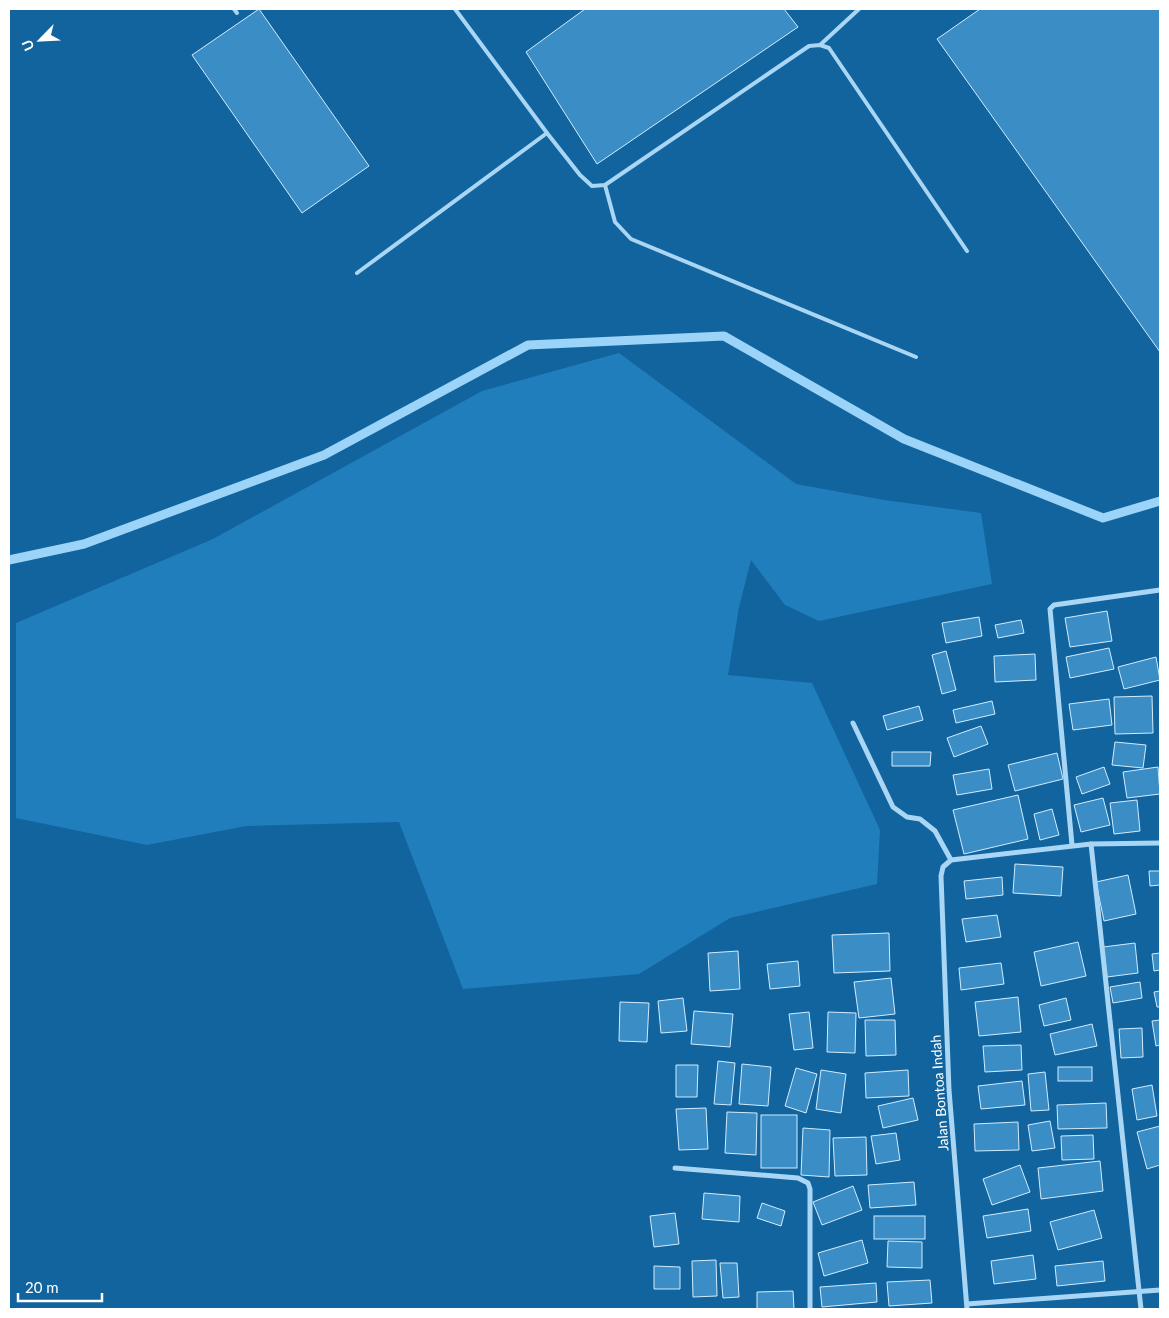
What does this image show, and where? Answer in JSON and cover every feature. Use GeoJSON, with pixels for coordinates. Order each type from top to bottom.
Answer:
{"type":"FeatureCollection","features":[{"type":"Feature","properties":{"kind":"street"},"geometry":{"type":"LineString","coordinates":[[1072,845],[1050,609],[1054,605],[1160,590]]}},
{"type":"Feature","properties":{"kind":"street"},"geometry":{"type":"LineString","coordinates":[[853,723],[893,807],[907,817],[920,819],[935,831],[951,860],[1072,845],[1160,843]]}},
{"type":"Feature","properties":{"kind":"street"},"geometry":{"type":"LineString","coordinates":[[1091,844],[1141,1309]]}},
{"type":"Feature","properties":{"kind":"street","name":"Jalan Bontoa Indah"},"geometry":{"type":"LineString","coordinates":[[951,860],[944,867],[941,876],[948,1090],[967,1307]]}},
{"type":"Feature","properties":{"kind":"street"},"geometry":{"type":"LineString","coordinates":[[675,1168],[798,1178],[808,1183],[810,1189],[810,1309]]}},
{"type":"Feature","properties":{"kind":"street"},"geometry":{"type":"LineString","coordinates":[[967,1307],[1160,1290]]}},
{"type":"Feature","properties":{"kind":"lane"},"geometry":{"type":"LineString","coordinates":[[455,9],[547,133],[580,175],[592,186],[604,185],[809,46],[820,45],[829,48],[967,251]]}},
{"type":"Feature","properties":{"kind":"lane"},"geometry":{"type":"LineString","coordinates":[[820,45],[859,9]]}},
{"type":"Feature","properties":{"kind":"lane"},"geometry":{"type":"LineString","coordinates":[[358,273],[547,133]]}},
{"type":"Feature","properties":{"kind":"lane"},"geometry":{"type":"LineString","coordinates":[[604,185],[615,222],[631,239],[916,356]]}},
{"type":"Feature","properties":{"kind":"shaded area"},"geometry":{"type":"Polygon","coordinates":[[[619,353],[796,484],[884,500],[981,513],[992,584],[819,621],[785,605],[751,560],[739,607],[728,675],[812,683],[880,830],[877,884],[730,918],[639,974],[463,989],[399,822],[246,826],[147,845],[16,818],[16,623],[213,539],[482,391],[619,353]]]}},
{"type":"Feature","properties":{"kind":"building"},"geometry":{"type":"Polygon","coordinates":[[[259,9],[369,166],[302,213],[192,55],[259,9]]]}},
{"type":"Feature","properties":{"kind":"building"},"geometry":{"type":"Polygon","coordinates":[[[585,9],[784,9],[798,27],[597,164],[526,52],[585,9]]]}},
{"type":"Feature","properties":{"kind":"building"},"geometry":{"type":"Polygon","coordinates":[[[980,9],[1160,9],[1160,352],[937,39],[980,9]]]}},
{"type":"Feature","properties":{"kind":"building"},"geometry":{"type":"Polygon","coordinates":[[[1107,611],[1112,641],[1070,647],[1065,618],[1107,611]]]}},
{"type":"Feature","properties":{"kind":"building"},"geometry":{"type":"Polygon","coordinates":[[[979,617],[982,636],[946,643],[942,623],[979,617]]]}},
{"type":"Feature","properties":{"kind":"building"},"geometry":{"type":"Polygon","coordinates":[[[1021,620],[1024,633],[998,638],[995,625],[1021,620]]]}},
{"type":"Feature","properties":{"kind":"building"},"geometry":{"type":"Polygon","coordinates":[[[1109,648],[1114,669],[1070,678],[1066,657],[1109,648]]]}},
{"type":"Feature","properties":{"kind":"building"},"geometry":{"type":"Polygon","coordinates":[[[946,651],[956,690],[942,694],[932,655],[946,651]]]}},
{"type":"Feature","properties":{"kind":"building"},"geometry":{"type":"Polygon","coordinates":[[[1035,654],[1036,680],[995,682],[994,656],[1035,654]]]}},
{"type":"Feature","properties":{"kind":"building"},"geometry":{"type":"Polygon","coordinates":[[[1156,657],[1160,680],[1124,689],[1118,667],[1156,657]]]}},
{"type":"Feature","properties":{"kind":"building"},"geometry":{"type":"Polygon","coordinates":[[[1152,696],[1153,733],[1115,734],[1114,697],[1152,696]]]}},
{"type":"Feature","properties":{"kind":"building"},"geometry":{"type":"Polygon","coordinates":[[[1109,699],[1112,725],[1073,730],[1069,704],[1109,699]]]}},
{"type":"Feature","properties":{"kind":"building"},"geometry":{"type":"Polygon","coordinates":[[[992,701],[995,714],[956,723],[953,710],[992,701]]]}},
{"type":"Feature","properties":{"kind":"building"},"geometry":{"type":"Polygon","coordinates":[[[919,706],[923,720],[887,730],[883,716],[919,706]]]}},
{"type":"Feature","properties":{"kind":"building"},"geometry":{"type":"Polygon","coordinates":[[[981,726],[988,744],[954,757],[947,738],[981,726]]]}},
{"type":"Feature","properties":{"kind":"building"},"geometry":{"type":"Polygon","coordinates":[[[1115,742],[1146,745],[1143,768],[1112,765],[1115,742]]]}},
{"type":"Feature","properties":{"kind":"building"},"geometry":{"type":"Polygon","coordinates":[[[892,752],[931,752],[930,766],[892,766],[892,752]]]}},
{"type":"Feature","properties":{"kind":"building"},"geometry":{"type":"Polygon","coordinates":[[[1057,753],[1063,779],[1015,791],[1008,765],[1057,753]]]}},
{"type":"Feature","properties":{"kind":"building"},"geometry":{"type":"Polygon","coordinates":[[[1104,767],[1110,784],[1082,794],[1076,777],[1104,767]]]}},
{"type":"Feature","properties":{"kind":"building"},"geometry":{"type":"Polygon","coordinates":[[[1158,767],[1160,794],[1127,798],[1123,772],[1158,767]]]}},
{"type":"Feature","properties":{"kind":"building"},"geometry":{"type":"Polygon","coordinates":[[[989,769],[992,789],[957,795],[953,775],[989,769]]]}},
{"type":"Feature","properties":{"kind":"building"},"geometry":{"type":"Polygon","coordinates":[[[1018,795],[1028,839],[964,854],[953,810],[1018,795]]]}},
{"type":"Feature","properties":{"kind":"building"},"geometry":{"type":"Polygon","coordinates":[[[1103,798],[1110,825],[1081,832],[1074,805],[1103,798]]]}},
{"type":"Feature","properties":{"kind":"building"},"geometry":{"type":"Polygon","coordinates":[[[1137,800],[1140,831],[1114,834],[1110,803],[1137,800]]]}},
{"type":"Feature","properties":{"kind":"building"},"geometry":{"type":"Polygon","coordinates":[[[1052,809],[1059,835],[1040,840],[1034,814],[1052,809]]]}},
{"type":"Feature","properties":{"kind":"building"},"geometry":{"type":"Polygon","coordinates":[[[1015,864],[1063,867],[1061,896],[1013,893],[1015,864]]]}},
{"type":"Feature","properties":{"kind":"building"},"geometry":{"type":"Polygon","coordinates":[[[1149,871],[1160,871],[1160,885],[1150,886],[1149,871]]]}},
{"type":"Feature","properties":{"kind":"building"},"geometry":{"type":"Polygon","coordinates":[[[1128,875],[1136,914],[1104,921],[1096,882],[1128,875]]]}},
{"type":"Feature","properties":{"kind":"building"},"geometry":{"type":"Polygon","coordinates":[[[1002,877],[1003,895],[966,899],[964,881],[1002,877]]]}},
{"type":"Feature","properties":{"kind":"building"},"geometry":{"type":"Polygon","coordinates":[[[997,915],[1001,937],[966,942],[962,919],[997,915]]]}},
{"type":"Feature","properties":{"kind":"building"},"geometry":{"type":"Polygon","coordinates":[[[889,933],[890,971],[834,973],[832,935],[889,933]]]}},
{"type":"Feature","properties":{"kind":"building"},"geometry":{"type":"Polygon","coordinates":[[[1078,942],[1086,976],[1041,986],[1034,952],[1078,942]]]}},
{"type":"Feature","properties":{"kind":"building"},"geometry":{"type":"Polygon","coordinates":[[[1135,943],[1138,973],[1107,977],[1103,947],[1135,943]]]}},
{"type":"Feature","properties":{"kind":"building"},"geometry":{"type":"Polygon","coordinates":[[[738,951],[740,989],[710,991],[708,953],[738,951]]]}},
{"type":"Feature","properties":{"kind":"building"},"geometry":{"type":"Polygon","coordinates":[[[1160,953],[1160,970],[1154,971],[1152,954],[1160,953]]]}},
{"type":"Feature","properties":{"kind":"building"},"geometry":{"type":"Polygon","coordinates":[[[798,961],[800,986],[770,989],[767,964],[798,961]]]}},
{"type":"Feature","properties":{"kind":"building"},"geometry":{"type":"Polygon","coordinates":[[[1001,963],[1004,984],[961,990],[959,968],[1001,963]]]}},
{"type":"Feature","properties":{"kind":"building"},"geometry":{"type":"Polygon","coordinates":[[[891,978],[895,1014],[859,1018],[854,982],[891,978]]]}},
{"type":"Feature","properties":{"kind":"building"},"geometry":{"type":"Polygon","coordinates":[[[1140,982],[1142,998],[1113,1003],[1110,987],[1140,982]]]}},
{"type":"Feature","properties":{"kind":"building"},"geometry":{"type":"Polygon","coordinates":[[[1160,991],[1160,1007],[1157,1007],[1154,992],[1160,991]]]}},
{"type":"Feature","properties":{"kind":"building"},"geometry":{"type":"Polygon","coordinates":[[[1018,997],[1021,1032],[979,1036],[975,1002],[1018,997]]]}},
{"type":"Feature","properties":{"kind":"building"},"geometry":{"type":"Polygon","coordinates":[[[683,998],[687,1031],[661,1033],[658,1001],[683,998]]]}},
{"type":"Feature","properties":{"kind":"building"},"geometry":{"type":"Polygon","coordinates":[[[1066,998],[1071,1020],[1044,1026],[1039,1005],[1066,998]]]}},
{"type":"Feature","properties":{"kind":"building"},"geometry":{"type":"Polygon","coordinates":[[[620,1002],[649,1003],[647,1042],[619,1041],[620,1002]]]}},
{"type":"Feature","properties":{"kind":"building"},"geometry":{"type":"Polygon","coordinates":[[[694,1011],[733,1014],[730,1047],[691,1044],[694,1011]]]}},
{"type":"Feature","properties":{"kind":"building"},"geometry":{"type":"Polygon","coordinates":[[[809,1012],[813,1048],[794,1050],[789,1014],[809,1012]]]}},
{"type":"Feature","properties":{"kind":"building"},"geometry":{"type":"Polygon","coordinates":[[[828,1012],[856,1013],[855,1053],[827,1052],[828,1012]]]}},
{"type":"Feature","properties":{"kind":"building"},"geometry":{"type":"Polygon","coordinates":[[[865,1020],[895,1020],[896,1055],[866,1056],[865,1020]]]}},
{"type":"Feature","properties":{"kind":"building"},"geometry":{"type":"Polygon","coordinates":[[[1160,1020],[1160,1045],[1156,1046],[1152,1021],[1160,1020]]]}},
{"type":"Feature","properties":{"kind":"building"},"geometry":{"type":"Polygon","coordinates":[[[1092,1024],[1097,1046],[1055,1055],[1050,1034],[1092,1024]]]}},
{"type":"Feature","properties":{"kind":"building"},"geometry":{"type":"Polygon","coordinates":[[[1142,1028],[1143,1057],[1121,1058],[1119,1029],[1142,1028]]]}},
{"type":"Feature","properties":{"kind":"building"},"geometry":{"type":"Polygon","coordinates":[[[1021,1045],[1022,1070],[985,1072],[983,1046],[1021,1045]]]}},
{"type":"Feature","properties":{"kind":"building"},"geometry":{"type":"Polygon","coordinates":[[[718,1061],[735,1063],[731,1105],[714,1104],[718,1061]]]}},
{"type":"Feature","properties":{"kind":"building"},"geometry":{"type":"Polygon","coordinates":[[[742,1064],[771,1067],[768,1106],[739,1104],[742,1064]]]}},
{"type":"Feature","properties":{"kind":"building"},"geometry":{"type":"Polygon","coordinates":[[[676,1065],[698,1065],[697,1097],[676,1097],[676,1065]]]}},
{"type":"Feature","properties":{"kind":"building"},"geometry":{"type":"Polygon","coordinates":[[[1058,1067],[1092,1067],[1092,1081],[1058,1081],[1058,1067]]]}},
{"type":"Feature","properties":{"kind":"building"},"geometry":{"type":"Polygon","coordinates":[[[796,1068],[817,1074],[806,1113],[785,1106],[796,1068]]]}},
{"type":"Feature","properties":{"kind":"building"},"geometry":{"type":"Polygon","coordinates":[[[821,1070],[846,1074],[841,1113],[816,1109],[821,1070]]]}},
{"type":"Feature","properties":{"kind":"building"},"geometry":{"type":"Polygon","coordinates":[[[908,1070],[909,1096],[866,1098],[865,1073],[908,1070]]]}},
{"type":"Feature","properties":{"kind":"building"},"geometry":{"type":"Polygon","coordinates":[[[1045,1072],[1049,1110],[1031,1111],[1028,1074],[1045,1072]]]}},
{"type":"Feature","properties":{"kind":"building"},"geometry":{"type":"Polygon","coordinates":[[[1022,1081],[1025,1105],[981,1109],[978,1086],[1022,1081]]]}},
{"type":"Feature","properties":{"kind":"building"},"geometry":{"type":"Polygon","coordinates":[[[1152,1085],[1157,1116],[1137,1120],[1132,1089],[1152,1085]]]}},
{"type":"Feature","properties":{"kind":"building"},"geometry":{"type":"Polygon","coordinates":[[[913,1098],[918,1120],[883,1128],[878,1106],[913,1098]]]}},
{"type":"Feature","properties":{"kind":"building"},"geometry":{"type":"Polygon","coordinates":[[[1106,1103],[1107,1128],[1058,1129],[1057,1105],[1106,1103]]]}},
{"type":"Feature","properties":{"kind":"building"},"geometry":{"type":"Polygon","coordinates":[[[706,1108],[708,1149],[679,1150],[676,1109],[706,1108]]]}},
{"type":"Feature","properties":{"kind":"building"},"geometry":{"type":"Polygon","coordinates":[[[727,1112],[757,1113],[756,1155],[725,1153],[727,1112]]]}},
{"type":"Feature","properties":{"kind":"building"},"geometry":{"type":"Polygon","coordinates":[[[761,1115],[797,1115],[797,1168],[761,1168],[761,1115]]]}},
{"type":"Feature","properties":{"kind":"building"},"geometry":{"type":"Polygon","coordinates":[[[1050,1121],[1055,1148],[1032,1151],[1028,1125],[1050,1121]]]}},
{"type":"Feature","properties":{"kind":"building"},"geometry":{"type":"Polygon","coordinates":[[[1018,1122],[1019,1150],[975,1151],[974,1124],[1018,1122]]]}},
{"type":"Feature","properties":{"kind":"building"},"geometry":{"type":"Polygon","coordinates":[[[1160,1126],[1160,1165],[1147,1169],[1137,1132],[1160,1126]]]}},
{"type":"Feature","properties":{"kind":"building"},"geometry":{"type":"Polygon","coordinates":[[[803,1128],[830,1130],[829,1177],[801,1175],[803,1128]]]}},
{"type":"Feature","properties":{"kind":"building"},"geometry":{"type":"Polygon","coordinates":[[[896,1133],[900,1160],[876,1164],[871,1136],[896,1133]]]}},
{"type":"Feature","properties":{"kind":"building"},"geometry":{"type":"Polygon","coordinates":[[[1093,1135],[1094,1159],[1062,1160],[1061,1136],[1093,1135]]]}},
{"type":"Feature","properties":{"kind":"building"},"geometry":{"type":"Polygon","coordinates":[[[866,1137],[867,1175],[835,1176],[833,1138],[866,1137]]]}},
{"type":"Feature","properties":{"kind":"building"},"geometry":{"type":"Polygon","coordinates":[[[1100,1161],[1103,1191],[1041,1199],[1038,1168],[1100,1161]]]}},
{"type":"Feature","properties":{"kind":"building"},"geometry":{"type":"Polygon","coordinates":[[[1020,1165],[1030,1192],[992,1205],[983,1179],[1020,1165]]]}},
{"type":"Feature","properties":{"kind":"building"},"geometry":{"type":"Polygon","coordinates":[[[914,1182],[916,1205],[870,1208],[868,1185],[914,1182]]]}},
{"type":"Feature","properties":{"kind":"building"},"geometry":{"type":"Polygon","coordinates":[[[853,1186],[862,1210],[822,1225],[813,1202],[853,1186]]]}},
{"type":"Feature","properties":{"kind":"building"},"geometry":{"type":"Polygon","coordinates":[[[704,1193],[740,1196],[739,1222],[702,1219],[704,1193]]]}},
{"type":"Feature","properties":{"kind":"building"},"geometry":{"type":"Polygon","coordinates":[[[762,1203],[785,1211],[781,1226],[757,1218],[762,1203]]]}},
{"type":"Feature","properties":{"kind":"building"},"geometry":{"type":"Polygon","coordinates":[[[1028,1209],[1031,1231],[987,1238],[983,1216],[1028,1209]]]}},
{"type":"Feature","properties":{"kind":"building"},"geometry":{"type":"Polygon","coordinates":[[[1094,1210],[1102,1238],[1058,1250],[1050,1222],[1094,1210]]]}},
{"type":"Feature","properties":{"kind":"building"},"geometry":{"type":"Polygon","coordinates":[[[675,1213],[679,1244],[654,1247],[650,1216],[675,1213]]]}},
{"type":"Feature","properties":{"kind":"building"},"geometry":{"type":"Polygon","coordinates":[[[874,1216],[925,1216],[925,1239],[874,1239],[874,1216]]]}},
{"type":"Feature","properties":{"kind":"building"},"geometry":{"type":"Polygon","coordinates":[[[862,1240],[868,1263],[824,1276],[818,1253],[862,1240]]]}},
{"type":"Feature","properties":{"kind":"building"},"geometry":{"type":"Polygon","coordinates":[[[888,1241],[922,1242],[922,1268],[887,1267],[888,1241]]]}},
{"type":"Feature","properties":{"kind":"building"},"geometry":{"type":"Polygon","coordinates":[[[1033,1255],[1036,1279],[994,1284],[991,1261],[1033,1255]]]}},
{"type":"Feature","properties":{"kind":"building"},"geometry":{"type":"Polygon","coordinates":[[[716,1260],[717,1296],[693,1297],[692,1261],[716,1260]]]}},
{"type":"Feature","properties":{"kind":"building"},"geometry":{"type":"Polygon","coordinates":[[[1103,1261],[1105,1281],[1057,1286],[1055,1266],[1103,1261]]]}},
{"type":"Feature","properties":{"kind":"building"},"geometry":{"type":"Polygon","coordinates":[[[720,1263],[737,1263],[739,1297],[723,1298],[720,1263]]]}},
{"type":"Feature","properties":{"kind":"building"},"geometry":{"type":"Polygon","coordinates":[[[654,1266],[680,1267],[680,1289],[654,1289],[654,1266]]]}},
{"type":"Feature","properties":{"kind":"building"},"geometry":{"type":"Polygon","coordinates":[[[930,1280],[932,1303],[889,1306],[887,1282],[930,1280]]]}},
{"type":"Feature","properties":{"kind":"building"},"geometry":{"type":"Polygon","coordinates":[[[876,1283],[877,1302],[822,1307],[820,1287],[876,1283]]]}},
{"type":"Feature","properties":{"kind":"building"},"geometry":{"type":"Polygon","coordinates":[[[793,1291],[794,1309],[757,1309],[757,1292],[793,1291]]]}},
{"type":"Feature","properties":{"kind":"waterway"},"geometry":{"type":"LineString","coordinates":[[9,560],[84,544],[324,455],[528,345],[724,336],[904,439],[1103,518],[1160,501]]}}]}
